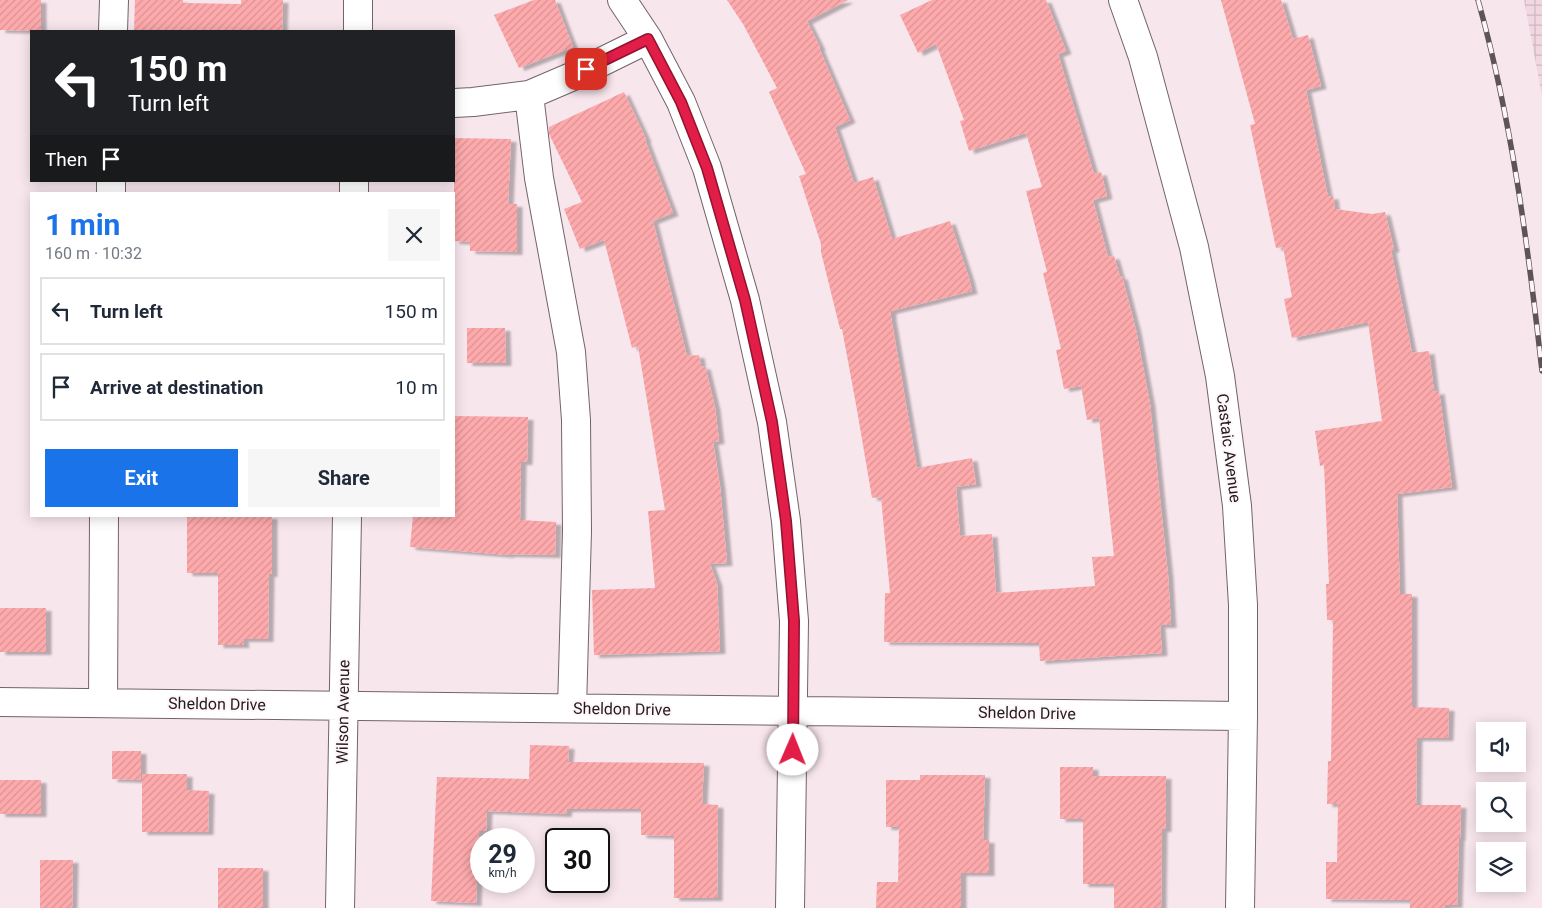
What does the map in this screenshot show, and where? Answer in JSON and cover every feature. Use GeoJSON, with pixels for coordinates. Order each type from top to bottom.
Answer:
{"type":"FeatureCollection","features":[{"type":"Feature","properties":{"kind":"street"},"geometry":{"type":"LineString","coordinates":[[113,30],[114,0]]}},
{"type":"Feature","properties":{"kind":"street"},"geometry":{"type":"LineString","coordinates":[[358,0],[358,30]]}},
{"type":"Feature","properties":{"kind":"street"},"geometry":{"type":"LineString","coordinates":[[622,0],[648,39],[681,102],[707,168],[745,300],[770,413],[786,521],[794,621],[790,908]]}},
{"type":"Feature","properties":{"kind":"street","name":"Castaic Avenue"},"geometry":{"type":"LineString","coordinates":[[1124,0],[1144,57],[1194,247],[1220,376],[1236,506],[1243,605],[1240,908]]}},
{"type":"Feature","properties":{"kind":"street"},"geometry":{"type":"LineString","coordinates":[[455,102],[473,102],[529,95],[571,77],[648,39]]}},
{"type":"Feature","properties":{"kind":"street"},"geometry":{"type":"LineString","coordinates":[[529,95],[539,178],[571,352],[576,420],[578,531],[572,708]]}},
{"type":"Feature","properties":{"kind":"street"},"geometry":{"type":"LineString","coordinates":[[103,703],[104,517]]}},
{"type":"Feature","properties":{"kind":"street","name":"Wilson Avenue"},"geometry":{"type":"LineString","coordinates":[[340,908],[347,517]]}},
{"type":"Feature","properties":{"kind":"street","name":"Sheldon Drive"},"geometry":{"type":"LineString","coordinates":[[0,702],[1243,716]]}},
{"type":"Feature","properties":{"kind":"shaded area"},"geometry":{"type":"Polygon","coordinates":[[[1524,0],[1542,0],[1542,96],[1524,0]]]}},
{"type":"Feature","properties":{"kind":"building"},"geometry":{"type":"Polygon","coordinates":[[[0,0],[41,0],[41,30],[0,30],[0,0]]]}},
{"type":"Feature","properties":{"kind":"building"},"geometry":{"type":"Polygon","coordinates":[[[135,0],[183,0],[183,3],[241,4],[241,0],[283,0],[282,30],[134,30],[135,0]]]}},
{"type":"Feature","properties":{"kind":"building"},"geometry":{"type":"Polygon","coordinates":[[[534,0],[555,0],[573,47],[519,68],[494,15],[534,0]]]}},
{"type":"Feature","properties":{"kind":"building"},"geometry":{"type":"Polygon","coordinates":[[[727,0],[848,0],[807,21],[820,47],[850,120],[835,127],[854,183],[873,177],[892,239],[950,221],[972,291],[891,311],[891,317],[917,468],[972,458],[976,484],[956,487],[960,536],[992,534],[996,593],[1095,586],[1092,557],[1114,556],[1099,418],[1087,420],[1081,386],[1064,389],[1056,350],[1061,349],[1043,273],[1047,272],[1026,191],[1042,187],[1026,133],[969,151],[960,121],[964,120],[936,44],[918,53],[900,15],[932,0],[1046,0],[1066,51],[1058,54],[1094,174],[1101,172],[1107,196],[1093,200],[1108,257],[1114,256],[1120,277],[1122,276],[1136,330],[1150,404],[1168,575],[1171,625],[1160,625],[1162,653],[1040,661],[1039,643],[884,642],[885,593],[890,593],[881,497],[872,498],[842,329],[840,329],[821,252],[821,244],[799,176],[806,174],[769,92],[777,88],[743,24],[727,0]]]}},
{"type":"Feature","properties":{"kind":"building"},"geometry":{"type":"Polygon","coordinates":[[[1221,0],[1281,0],[1293,39],[1308,35],[1321,86],[1306,90],[1328,197],[1333,196],[1335,209],[1372,214],[1385,212],[1394,249],[1391,250],[1412,353],[1429,351],[1434,392],[1439,391],[1452,487],[1397,494],[1400,594],[1412,594],[1412,707],[1449,708],[1448,738],[1417,738],[1416,805],[1461,805],[1457,905],[1445,905],[1445,908],[1410,908],[1410,900],[1326,899],[1326,862],[1337,862],[1338,804],[1327,804],[1328,761],[1331,761],[1333,620],[1327,620],[1326,584],[1329,584],[1324,465],[1320,466],[1315,431],[1382,421],[1368,322],[1292,338],[1284,299],[1292,297],[1283,247],[1276,248],[1250,125],[1255,124],[1221,0]]]}},
{"type":"Feature","properties":{"kind":"building"},"geometry":{"type":"Polygon","coordinates":[[[624,92],[646,139],[673,213],[653,221],[687,356],[699,355],[701,367],[705,366],[715,407],[719,441],[713,442],[720,486],[727,563],[710,564],[717,583],[720,651],[594,655],[592,590],[655,588],[648,511],[665,510],[638,346],[632,348],[604,240],[580,249],[564,209],[582,202],[549,134],[549,127],[624,92]]]}},
{"type":"Feature","properties":{"kind":"building"},"geometry":{"type":"Polygon","coordinates":[[[455,138],[511,139],[508,204],[517,204],[517,252],[470,251],[470,242],[455,241],[455,138]]]}},
{"type":"Feature","properties":{"kind":"building"},"geometry":{"type":"Polygon","coordinates":[[[467,328],[505,328],[506,363],[467,363],[467,328]]]}},
{"type":"Feature","properties":{"kind":"building"},"geometry":{"type":"Polygon","coordinates":[[[455,416],[528,417],[527,462],[521,462],[520,520],[556,522],[555,555],[509,555],[410,547],[413,517],[455,517],[455,416]]]}},
{"type":"Feature","properties":{"kind":"building"},"geometry":{"type":"Polygon","coordinates":[[[187,517],[272,517],[272,574],[269,574],[268,639],[243,639],[244,645],[218,645],[218,573],[187,573],[187,517]]]}},
{"type":"Feature","properties":{"kind":"building"},"geometry":{"type":"Polygon","coordinates":[[[0,608],[46,608],[46,652],[0,652],[0,608]]]}},
{"type":"Feature","properties":{"kind":"building"},"geometry":{"type":"Polygon","coordinates":[[[530,745],[569,746],[568,762],[704,763],[702,804],[718,805],[717,898],[674,898],[674,836],[641,835],[641,809],[567,809],[566,814],[487,811],[486,828],[470,828],[470,893],[476,893],[476,903],[431,901],[437,777],[529,779],[530,745]]]}},
{"type":"Feature","properties":{"kind":"building"},"geometry":{"type":"Polygon","coordinates":[[[112,751],[141,751],[141,780],[112,779],[112,751]]]}},
{"type":"Feature","properties":{"kind":"building"},"geometry":{"type":"Polygon","coordinates":[[[1060,767],[1093,767],[1093,776],[1166,776],[1166,829],[1162,829],[1161,908],[1114,908],[1114,884],[1083,884],[1083,819],[1060,819],[1060,767]]]}},
{"type":"Feature","properties":{"kind":"building"},"geometry":{"type":"Polygon","coordinates":[[[142,774],[187,774],[187,790],[209,791],[208,832],[142,832],[142,774]]]}},
{"type":"Feature","properties":{"kind":"building"},"geometry":{"type":"Polygon","coordinates":[[[920,775],[985,775],[983,840],[989,840],[989,873],[961,873],[961,908],[876,908],[877,882],[898,882],[899,827],[886,827],[886,780],[920,780],[920,775]]]}},
{"type":"Feature","properties":{"kind":"building"},"geometry":{"type":"Polygon","coordinates":[[[0,780],[41,780],[41,814],[0,814],[0,780]]]}},
{"type":"Feature","properties":{"kind":"building"},"geometry":{"type":"Polygon","coordinates":[[[40,860],[73,860],[72,908],[40,908],[40,860]]]}},
{"type":"Feature","properties":{"kind":"building"},"geometry":{"type":"Polygon","coordinates":[[[218,868],[263,868],[263,908],[218,908],[218,868]]]}},
{"type":"Feature","properties":{"kind":"railway"},"geometry":{"type":"LineString","coordinates":[[1478,0],[1500,91],[1518,184],[1542,371]]}},
{"type":"Feature","properties":{"kind":"route"},"geometry":{"type":"LineString","coordinates":[[586,69],[648,39],[681,102],[707,168],[745,300],[772,422],[786,521],[794,621],[793,750]]}}]}
